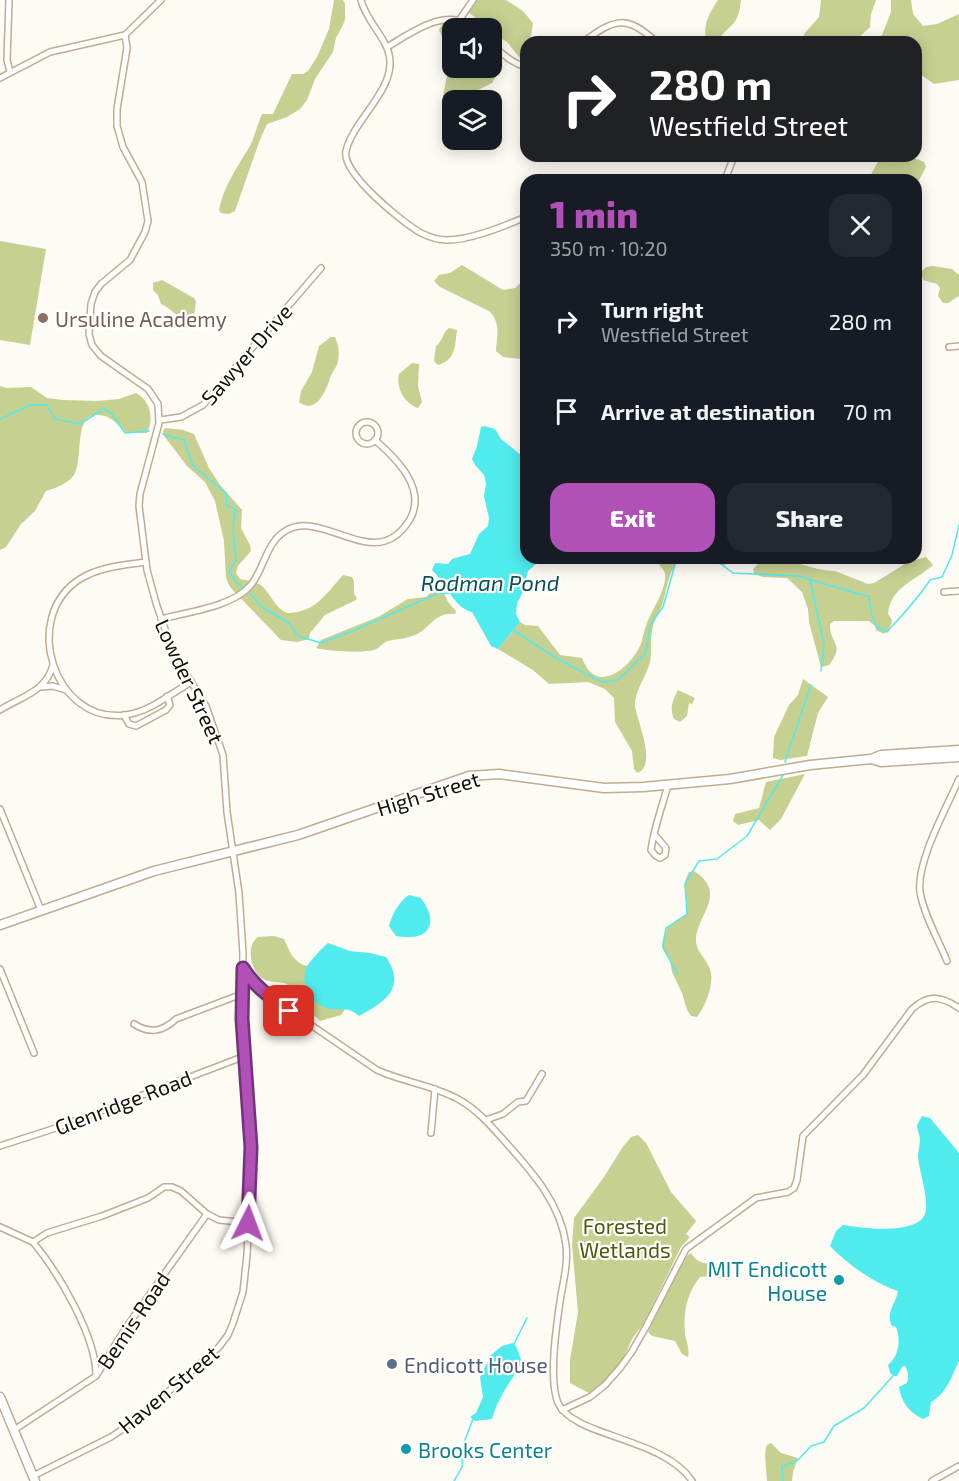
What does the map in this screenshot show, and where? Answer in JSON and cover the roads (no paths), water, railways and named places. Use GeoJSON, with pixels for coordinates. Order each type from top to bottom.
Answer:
{"type":"FeatureCollection","features":[{"type":"Feature","properties":{"kind":"main road","name":"High Street"},"geometry":{"type":"LineString","coordinates":[[0,925],[147,873],[298,835],[475,775],[513,775],[604,788],[668,785],[730,779],[810,765],[870,759],[881,755],[959,750]]}},
{"type":"Feature","properties":{"kind":"main road","name":"High Street"},"geometry":{"type":"LineString","coordinates":[[870,759],[881,762],[959,757]]}},
{"type":"Feature","properties":{"kind":"main road"},"geometry":{"type":"LineString","coordinates":[[0,1397],[34,1479]]}},
{"type":"Feature","properties":{"kind":"street"},"geometry":{"type":"LineString","coordinates":[[9,0],[7,60],[10,72]]}},
{"type":"Feature","properties":{"kind":"street"},"geometry":{"type":"LineString","coordinates":[[0,78],[54,51],[125,35],[161,0]]}},
{"type":"Feature","properties":{"kind":"street"},"geometry":{"type":"LineString","coordinates":[[361,0],[370,23],[387,47],[390,63],[389,72],[376,99],[356,129],[345,154],[350,169],[360,183],[420,233],[434,239],[448,240],[476,234],[520,219]]}},
{"type":"Feature","properties":{"kind":"street"},"geometry":{"type":"LineString","coordinates":[[461,18],[473,0]]}},
{"type":"Feature","properties":{"kind":"street"},"geometry":{"type":"LineString","coordinates":[[387,47],[430,23],[442,20]]}},
{"type":"Feature","properties":{"kind":"street"},"geometry":{"type":"LineString","coordinates":[[592,36],[612,23],[623,22],[634,25],[648,36]]}},
{"type":"Feature","properties":{"kind":"street"},"geometry":{"type":"LineString","coordinates":[[125,35],[127,45],[117,109],[117,126],[123,147],[142,182],[148,221],[145,232],[130,260],[101,284],[93,295],[89,333],[92,345],[103,359],[152,393],[158,404],[160,420]]}},
{"type":"Feature","properties":{"kind":"street"},"geometry":{"type":"LineString","coordinates":[[502,54],[520,65]]}},
{"type":"Feature","properties":{"kind":"street","name":"Sawyer Drive"},"geometry":{"type":"LineString","coordinates":[[160,420],[181,417],[203,405],[321,268]]}},
{"type":"Feature","properties":{"kind":"street"},"geometry":{"type":"LineString","coordinates":[[949,347],[959,346]]}},
{"type":"Feature","properties":{"kind":"street","name":"Lowder Street"},"geometry":{"type":"LineString","coordinates":[[160,420],[140,494],[140,520],[146,562],[161,619],[177,657],[206,706],[222,750],[227,812],[239,893],[243,968]]}},
{"type":"Feature","properties":{"kind":"street"},"geometry":{"type":"LineString","coordinates":[[364,422],[374,424],[378,434],[375,440],[369,444],[361,443],[356,433],[358,426],[364,422]]}},
{"type":"Feature","properties":{"kind":"street"},"geometry":{"type":"LineString","coordinates":[[161,619],[228,601],[246,590],[274,541],[297,526],[312,527],[374,543],[386,541],[400,534],[413,513],[414,487],[396,460],[375,440]]}},
{"type":"Feature","properties":{"kind":"street"},"geometry":{"type":"LineString","coordinates":[[146,562],[98,571],[79,580],[64,593],[54,609],[49,631],[49,648],[54,665],[66,690],[75,700],[91,711],[110,715],[124,715],[141,710],[191,682]]}},
{"type":"Feature","properties":{"kind":"street"},"geometry":{"type":"LineString","coordinates":[[944,592],[959,591]]}},
{"type":"Feature","properties":{"kind":"street"},"geometry":{"type":"LineString","coordinates":[[42,687],[54,665]]}},
{"type":"Feature","properties":{"kind":"street"},"geometry":{"type":"LineString","coordinates":[[0,710],[42,687],[53,686],[66,690]]}},
{"type":"Feature","properties":{"kind":"street"},"geometry":{"type":"LineString","coordinates":[[124,715],[129,724],[136,726],[166,710],[170,705],[167,696]]}},
{"type":"Feature","properties":{"kind":"street"},"geometry":{"type":"LineString","coordinates":[[947,961],[921,897],[920,878],[924,860],[959,779]]}},
{"type":"Feature","properties":{"kind":"street"},"geometry":{"type":"LineString","coordinates":[[654,834],[668,785]]}},
{"type":"Feature","properties":{"kind":"street"},"geometry":{"type":"LineString","coordinates":[[0,809],[41,910]]}},
{"type":"Feature","properties":{"kind":"street"},"geometry":{"type":"LineString","coordinates":[[243,968],[261,991],[364,1062],[396,1078],[457,1098],[486,1120],[540,1182],[552,1204],[564,1236],[566,1264],[559,1308],[554,1369],[555,1390],[562,1410],[586,1425],[670,1459],[684,1469],[692,1481]]}},
{"type":"Feature","properties":{"kind":"street","name":"Haven Street"},"geometry":{"type":"LineString","coordinates":[[34,1479],[111,1437],[135,1421],[219,1347],[233,1323],[243,1292],[246,1271],[251,1147],[242,994],[243,968]]}},
{"type":"Feature","properties":{"kind":"street"},"geometry":{"type":"LineString","coordinates":[[0,969],[34,1053]]}},
{"type":"Feature","properties":{"kind":"street"},"geometry":{"type":"LineString","coordinates":[[134,1024],[143,1030],[154,1031],[168,1027],[176,1019],[242,994]]}},
{"type":"Feature","properties":{"kind":"street"},"geometry":{"type":"LineString","coordinates":[[562,1410],[590,1397],[620,1368],[647,1325],[686,1249],[756,1198],[788,1192],[794,1188],[803,1136],[863,1075],[912,1009],[922,1000],[931,998],[943,999],[959,1008]]}},
{"type":"Feature","properties":{"kind":"street","name":"Glenridge Road"},"geometry":{"type":"LineString","coordinates":[[0,1146],[59,1127],[245,1056]]}},
{"type":"Feature","properties":{"kind":"street"},"geometry":{"type":"LineString","coordinates":[[486,1120],[503,1114],[518,1102],[526,1101],[542,1074]]}},
{"type":"Feature","properties":{"kind":"street"},"geometry":{"type":"LineString","coordinates":[[431,1133],[435,1089]]}},
{"type":"Feature","properties":{"kind":"street"},"geometry":{"type":"LineString","coordinates":[[33,1242],[47,1233],[102,1216],[148,1198],[164,1187],[172,1187],[181,1191],[207,1214],[219,1220],[248,1223]]}},
{"type":"Feature","properties":{"kind":"street","name":"Bemis Road"},"geometry":{"type":"LineString","coordinates":[[14,1430],[96,1376],[125,1329],[207,1214]]}},
{"type":"Feature","properties":{"kind":"street"},"geometry":{"type":"LineString","coordinates":[[0,1227],[33,1242],[64,1283],[96,1360],[96,1376]]}},
{"type":"Feature","properties":{"kind":"street"},"geometry":{"type":"LineString","coordinates":[[932,1481],[959,1466]]}},
{"type":"Feature","properties":{"kind":"water","name":"Rodman Pond"},"geometry":{"type":"Polygon","coordinates":[[[481,427],[495,429],[501,439],[520,454],[520,564],[536,564],[528,571],[523,592],[517,603],[516,614],[520,622],[498,649],[491,646],[472,612],[466,610],[455,600],[432,570],[435,563],[448,564],[452,559],[470,554],[479,534],[488,526],[484,475],[472,459],[481,427]]]}},
{"type":"Feature","properties":{"kind":"water"},"geometry":{"type":"Polygon","coordinates":[[[409,895],[421,898],[427,907],[430,923],[428,929],[416,936],[396,936],[389,926],[390,922],[399,905],[409,895]]]}},
{"type":"Feature","properties":{"kind":"water"},"geometry":{"type":"Polygon","coordinates":[[[328,943],[350,951],[386,957],[392,968],[394,986],[385,999],[359,1016],[350,1010],[324,1007],[314,1001],[306,986],[306,968],[328,943]]]}},
{"type":"Feature","properties":{"kind":"water"},"geometry":{"type":"Polygon","coordinates":[[[922,1116],[930,1118],[959,1153],[959,1361],[945,1389],[931,1402],[929,1416],[923,1419],[910,1410],[902,1397],[899,1387],[907,1383],[908,1379],[905,1366],[897,1376],[894,1376],[890,1373],[888,1365],[895,1357],[899,1342],[896,1327],[892,1326],[890,1321],[890,1312],[898,1291],[861,1272],[830,1246],[836,1231],[843,1225],[899,1228],[918,1222],[924,1216],[926,1203],[918,1157],[920,1138],[917,1125],[922,1116]]]}},
{"type":"Feature","properties":{"kind":"water"},"geometry":{"type":"Polygon","coordinates":[[[513,1343],[522,1362],[501,1396],[492,1419],[475,1421],[470,1417],[476,1413],[483,1397],[480,1377],[491,1355],[502,1346],[513,1343]]]}},
{"type":"Feature","properties":{"kind":"waterway"},"geometry":{"type":"LineString","coordinates":[[0,419],[31,405],[47,405],[55,419],[80,424],[104,409],[110,412],[125,433],[149,431]]}},
{"type":"Feature","properties":{"kind":"waterway"},"geometry":{"type":"LineString","coordinates":[[163,434],[184,440],[193,466],[227,494],[226,505],[235,509],[233,529],[236,560],[229,571],[236,582],[244,588]]}},
{"type":"Feature","properties":{"kind":"waterway"},"geometry":{"type":"LineString","coordinates":[[721,564],[733,573],[798,576],[869,597],[872,616],[877,627],[887,632],[930,580],[942,577],[952,555],[959,525]]}},
{"type":"Feature","properties":{"kind":"waterway"},"geometry":{"type":"LineString","coordinates":[[513,630],[556,658],[602,682],[618,680],[646,653],[650,625],[663,607],[675,564]]}},
{"type":"Feature","properties":{"kind":"waterway"},"geometry":{"type":"LineString","coordinates":[[810,580],[824,644],[821,671]]}},
{"type":"Feature","properties":{"kind":"waterway"},"geometry":{"type":"LineString","coordinates":[[248,591],[262,607],[289,623],[298,636],[321,643],[436,594],[450,593]]}},
{"type":"Feature","properties":{"kind":"waterway"},"geometry":{"type":"LineString","coordinates":[[785,762],[811,685]]}},
{"type":"Feature","properties":{"kind":"waterway"},"geometry":{"type":"LineString","coordinates":[[677,974],[663,947],[666,928],[687,914],[685,884],[699,861],[717,859],[747,836],[783,775]]}},
{"type":"Feature","properties":{"kind":"waterway"},"geometry":{"type":"LineString","coordinates":[[514,1344],[527,1318]]}},
{"type":"Feature","properties":{"kind":"waterway"},"geometry":{"type":"LineString","coordinates":[[783,1481],[782,1467],[798,1460],[811,1446],[824,1442],[834,1426],[864,1408],[893,1376]]}},
{"type":"Feature","properties":{"kind":"waterway"},"geometry":{"type":"LineString","coordinates":[[454,1481],[462,1467],[463,1445],[473,1419]]}},
{"type":"Feature","properties":{"kind":"place","name":"Ursuline Academy"},"geometry":{"type":"Point","coordinates":[43,318]}},
{"type":"Feature","properties":{"kind":"place","name":"MIT Endicott House"},"geometry":{"type":"Point","coordinates":[839,1280]}},
{"type":"Feature","properties":{"kind":"place","name":"Endicott House"},"geometry":{"type":"Point","coordinates":[392,1364]}},
{"type":"Feature","properties":{"kind":"place","name":"Brooks Center"},"geometry":{"type":"Point","coordinates":[406,1449]}},
{"type":"Feature","properties":{"kind":"park label","name":"Forested Wetlands"},"geometry":{"type":"Point","coordinates":[625,1237]}}]}
